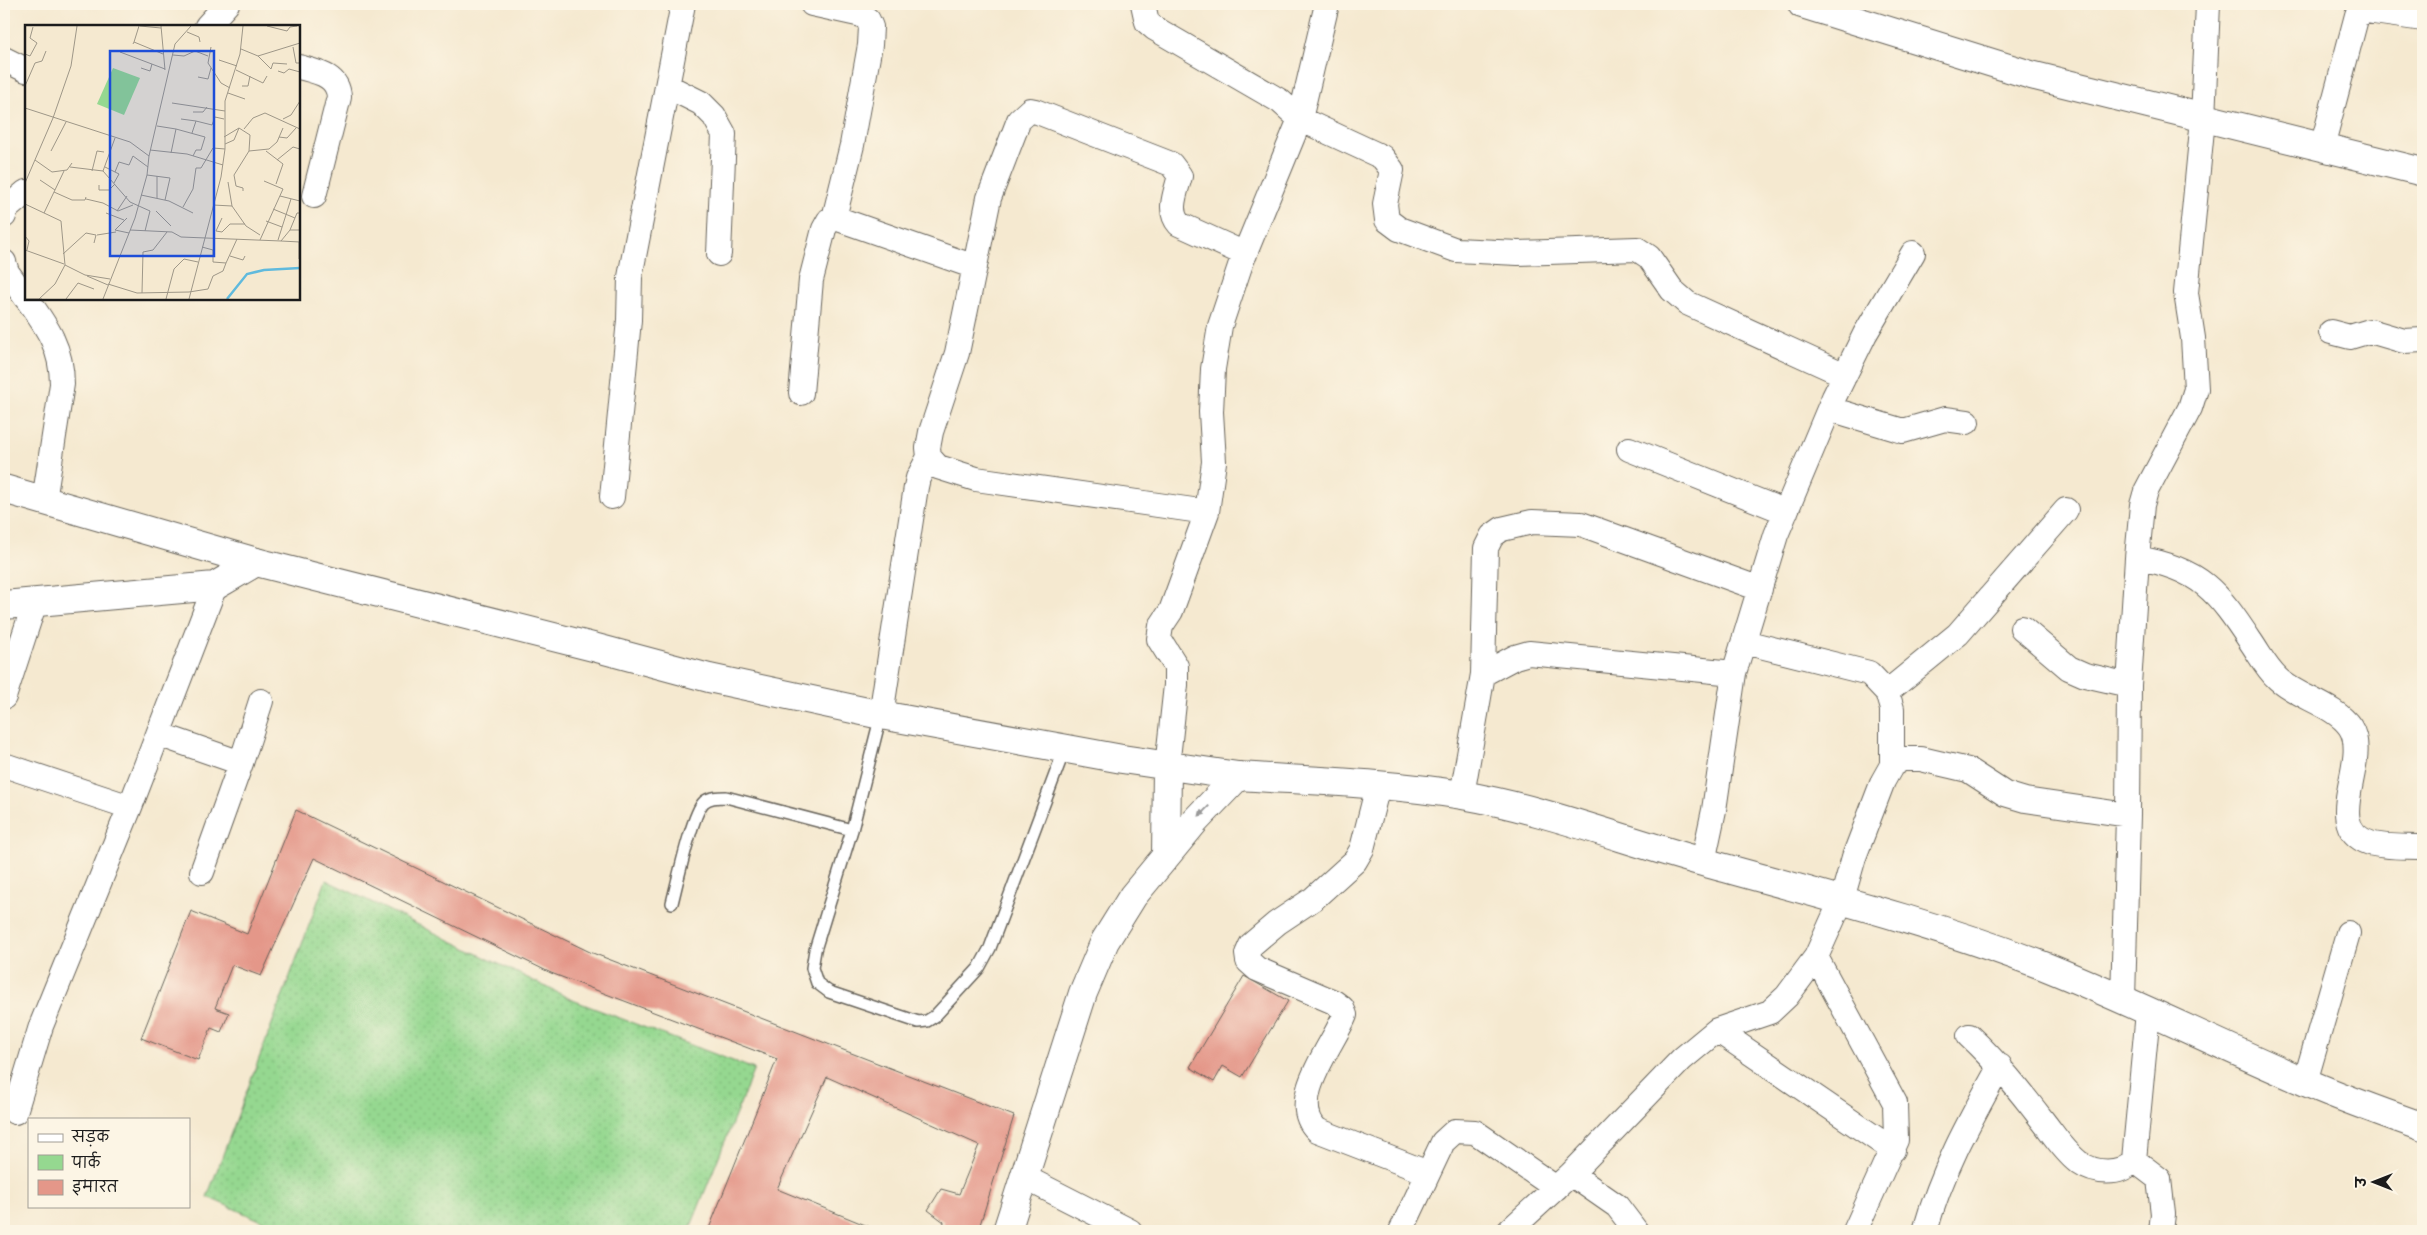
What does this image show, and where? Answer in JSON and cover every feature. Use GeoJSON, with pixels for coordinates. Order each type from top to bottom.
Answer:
{"type":"FeatureCollection","features":[{"type":"Feature","properties":{"kind":"main road"},"geometry":{"type":"LineString","coordinates":[[1818,6],[2031,75],[2423,172]]}},
{"type":"Feature","properties":{"kind":"main road"},"geometry":{"type":"LineString","coordinates":[[4,489],[256,562],[710,678],[881,714],[1166,766],[1238,776],[1378,786],[1462,795],[1535,812],[1703,862],[1842,899],[1976,940],[2123,999],[2305,1082],[2423,1128]]}},
{"type":"Feature","properties":{"kind":"main road"},"geometry":{"type":"LineString","coordinates":[[4,605],[215,586],[256,562]]}},
{"type":"Feature","properties":{"kind":"main road"},"geometry":{"type":"LineString","coordinates":[[1166,766],[1166,856]]}},
{"type":"Feature","properties":{"kind":"main road"},"geometry":{"type":"LineString","coordinates":[[1007,1231],[1083,993],[1105,941],[1133,896],[1195,820],[1238,776]]}},
{"type":"Feature","properties":{"kind":"street"},"geometry":{"type":"LineString","coordinates":[[209,25],[227,4]]}},
{"type":"Feature","properties":{"kind":"street"},"geometry":{"type":"LineString","coordinates":[[612,497],[629,320],[630,277],[683,4]]}},
{"type":"Feature","properties":{"kind":"street"},"geometry":{"type":"LineString","coordinates":[[812,4],[862,15],[871,26],[870,45],[855,129],[834,218]]}},
{"type":"Feature","properties":{"kind":"street"},"geometry":{"type":"LineString","coordinates":[[1143,4],[1147,22],[1154,28],[1280,101],[1300,119],[1382,157],[1392,170],[1385,213],[1388,220],[1399,229],[1456,250],[1518,253],[1636,250],[1649,257],[1672,290],[1687,303],[1845,375]]}},
{"type":"Feature","properties":{"kind":"street"},"geometry":{"type":"LineString","coordinates":[[1166,766],[1176,685],[1176,666],[1159,638],[1162,626],[1171,611],[1207,512],[1214,462],[1211,412],[1213,369],[1220,326],[1245,254],[1300,119],[1326,4]]}},
{"type":"Feature","properties":{"kind":"street"},"geometry":{"type":"LineString","coordinates":[[2123,999],[2129,685],[2137,558],[2142,505],[2146,491],[2190,408],[2196,389],[2186,293],[2203,119],[2208,4]]}},
{"type":"Feature","properties":{"kind":"street"},"geometry":{"type":"LineString","coordinates":[[2322,147],[2357,15],[2367,11],[2423,18]]}},
{"type":"Feature","properties":{"kind":"street"},"geometry":{"type":"LineString","coordinates":[[4,59],[25,70]]}},
{"type":"Feature","properties":{"kind":"street"},"geometry":{"type":"LineString","coordinates":[[300,67],[332,78],[339,89],[339,97],[314,196]]}},
{"type":"Feature","properties":{"kind":"street"},"geometry":{"type":"LineString","coordinates":[[667,86],[701,103],[714,116],[724,134],[719,254]]}},
{"type":"Feature","properties":{"kind":"street"},"geometry":{"type":"LineString","coordinates":[[881,714],[918,478],[929,457],[928,448],[931,432],[957,353],[989,198],[1019,120],[1030,110],[1171,164],[1180,176],[1174,200],[1173,215],[1179,224],[1245,254]]}},
{"type":"Feature","properties":{"kind":"street"},"geometry":{"type":"LineString","coordinates":[[4,216],[6,210],[25,193]]}},
{"type":"Feature","properties":{"kind":"street"},"geometry":{"type":"LineString","coordinates":[[801,394],[811,280],[824,229],[829,220],[834,218],[975,267]]}},
{"type":"Feature","properties":{"kind":"street"},"geometry":{"type":"LineString","coordinates":[[1703,862],[1714,810],[1734,673],[1776,536],[1845,375],[1865,334],[1913,253]]}},
{"type":"Feature","properties":{"kind":"street"},"geometry":{"type":"LineString","coordinates":[[4,262],[7,272],[25,297]]}},
{"type":"Feature","properties":{"kind":"street"},"geometry":{"type":"LineString","coordinates":[[27,300],[52,337],[62,364],[62,384],[44,501]]}},
{"type":"Feature","properties":{"kind":"street"},"geometry":{"type":"LineString","coordinates":[[2331,332],[2350,337],[2370,331],[2404,342],[2423,340]]}},
{"type":"Feature","properties":{"kind":"street"},"geometry":{"type":"LineString","coordinates":[[1830,409],[1903,431],[1945,419],[1966,422]]}},
{"type":"Feature","properties":{"kind":"street"},"geometry":{"type":"LineString","coordinates":[[1629,449],[1786,512]]}},
{"type":"Feature","properties":{"kind":"street"},"geometry":{"type":"LineString","coordinates":[[929,457],[938,467],[976,479],[1207,512]]}},
{"type":"Feature","properties":{"kind":"street"},"geometry":{"type":"LineString","coordinates":[[1887,692],[1958,634],[2066,510]]}},
{"type":"Feature","properties":{"kind":"street"},"geometry":{"type":"LineString","coordinates":[[1462,795],[1483,674],[1486,548],[1492,536],[1502,529],[1532,522],[1581,524],[1760,589]]}},
{"type":"Feature","properties":{"kind":"street"},"geometry":{"type":"LineString","coordinates":[[2137,558],[2174,566],[2204,584],[2230,610],[2268,670],[2280,681],[2341,718],[2350,728],[2354,738],[2355,754],[2347,810],[2348,827],[2353,833],[2372,844],[2423,847]]}},
{"type":"Feature","properties":{"kind":"street"},"geometry":{"type":"LineString","coordinates":[[15,1112],[41,1026],[130,807],[215,586]]}},
{"type":"Feature","properties":{"kind":"street"},"geometry":{"type":"LineString","coordinates":[[4,697],[35,602]]}},
{"type":"Feature","properties":{"kind":"street"},"geometry":{"type":"LineString","coordinates":[[2022,628],[2070,668],[2085,675],[2129,685]]}},
{"type":"Feature","properties":{"kind":"street"},"geometry":{"type":"LineString","coordinates":[[1744,642],[1869,673],[1887,692],[1892,709],[1892,765]]}},
{"type":"Feature","properties":{"kind":"street"},"geometry":{"type":"LineString","coordinates":[[1483,674],[1515,657],[1529,653],[1734,673]]}},
{"type":"Feature","properties":{"kind":"street"},"geometry":{"type":"LineString","coordinates":[[202,872],[261,701]]}},
{"type":"Feature","properties":{"kind":"street"},"geometry":{"type":"LineString","coordinates":[[158,734],[240,763]]}},
{"type":"Feature","properties":{"kind":"street"},"geometry":{"type":"LineString","coordinates":[[1509,1231],[1563,1181],[1682,1059],[1717,1030],[1770,1012],[1787,996],[1816,957],[1842,899],[1854,857],[1883,780],[1892,765],[1902,759],[1921,759],[1968,770],[2005,794],[2025,800],[2128,815]]}},
{"type":"Feature","properties":{"kind":"street"},"geometry":{"type":"LineString","coordinates":[[4,765],[130,807]]}},
{"type":"Feature","properties":{"kind":"street"},"geometry":{"type":"LineString","coordinates":[[1378,786],[1362,850],[1355,861],[1313,899],[1277,923],[1252,945],[1248,954],[1248,961],[1257,969],[1334,1002],[1342,1008],[1345,1015],[1308,1088],[1305,1104],[1310,1123],[1317,1130],[1428,1173]]}},
{"type":"Feature","properties":{"kind":"street"},"geometry":{"type":"LineString","coordinates":[[2305,1082],[2348,933]]}},
{"type":"Feature","properties":{"kind":"street"},"geometry":{"type":"LineString","coordinates":[[1816,957],[1895,1103],[1896,1140],[1893,1150],[1854,1231]]}},
{"type":"Feature","properties":{"kind":"street"},"geometry":{"type":"LineString","coordinates":[[1969,1036],[2000,1066],[2070,1155],[2089,1168],[2107,1172],[2122,1170],[2134,1160],[2148,1012]]}},
{"type":"Feature","properties":{"kind":"street"},"geometry":{"type":"LineString","coordinates":[[1717,1030],[1893,1150]]}},
{"type":"Feature","properties":{"kind":"street"},"geometry":{"type":"LineString","coordinates":[[1925,1231],[1941,1179],[1958,1143],[2000,1066]]}},
{"type":"Feature","properties":{"kind":"street"},"geometry":{"type":"LineString","coordinates":[[1401,1231],[1447,1136],[1456,1131],[1475,1132],[1563,1181],[1617,1206],[1636,1231]]}},
{"type":"Feature","properties":{"kind":"street"},"geometry":{"type":"LineString","coordinates":[[2134,1160],[2159,1179],[2163,1214],[2161,1231]]}},
{"type":"Feature","properties":{"kind":"street"},"geometry":{"type":"LineString","coordinates":[[1024,1177],[1130,1231]]}},
{"type":"Feature","properties":{"kind":"lane"},"geometry":{"type":"LineString","coordinates":[[881,714],[852,830],[814,950],[812,968],[817,983],[829,992],[918,1022],[927,1021],[935,1016],[979,968],[990,948],[1065,748]]}},
{"type":"Feature","properties":{"kind":"lane"},"geometry":{"type":"LineString","coordinates":[[672,903],[696,816],[704,802],[714,798],[726,797],[852,830]]}},
{"type":"Feature","properties":{"kind":"green space"},"geometry":{"type":"Polygon","coordinates":[[[326,880],[575,1001],[754,1069],[689,1231],[285,1231],[207,1197],[326,880]]]}},
{"type":"Feature","properties":{"kind":"building"},"geometry":{"type":"Polygon","coordinates":[[[296,810],[590,952],[1014,1116],[978,1231],[942,1231],[944,1222],[928,1210],[941,1189],[959,1194],[979,1145],[827,1077],[777,1189],[880,1231],[708,1231],[777,1059],[551,973],[314,858],[261,976],[232,965],[215,1008],[229,1013],[221,1032],[211,1028],[198,1060],[141,1038],[191,911],[247,934],[296,810]]]}},
{"type":"Feature","properties":{"kind":"building"},"geometry":{"type":"Polygon","coordinates":[[[1244,976],[1288,1001],[1242,1077],[1223,1066],[1214,1082],[1190,1067],[1244,976]]]}}]}
